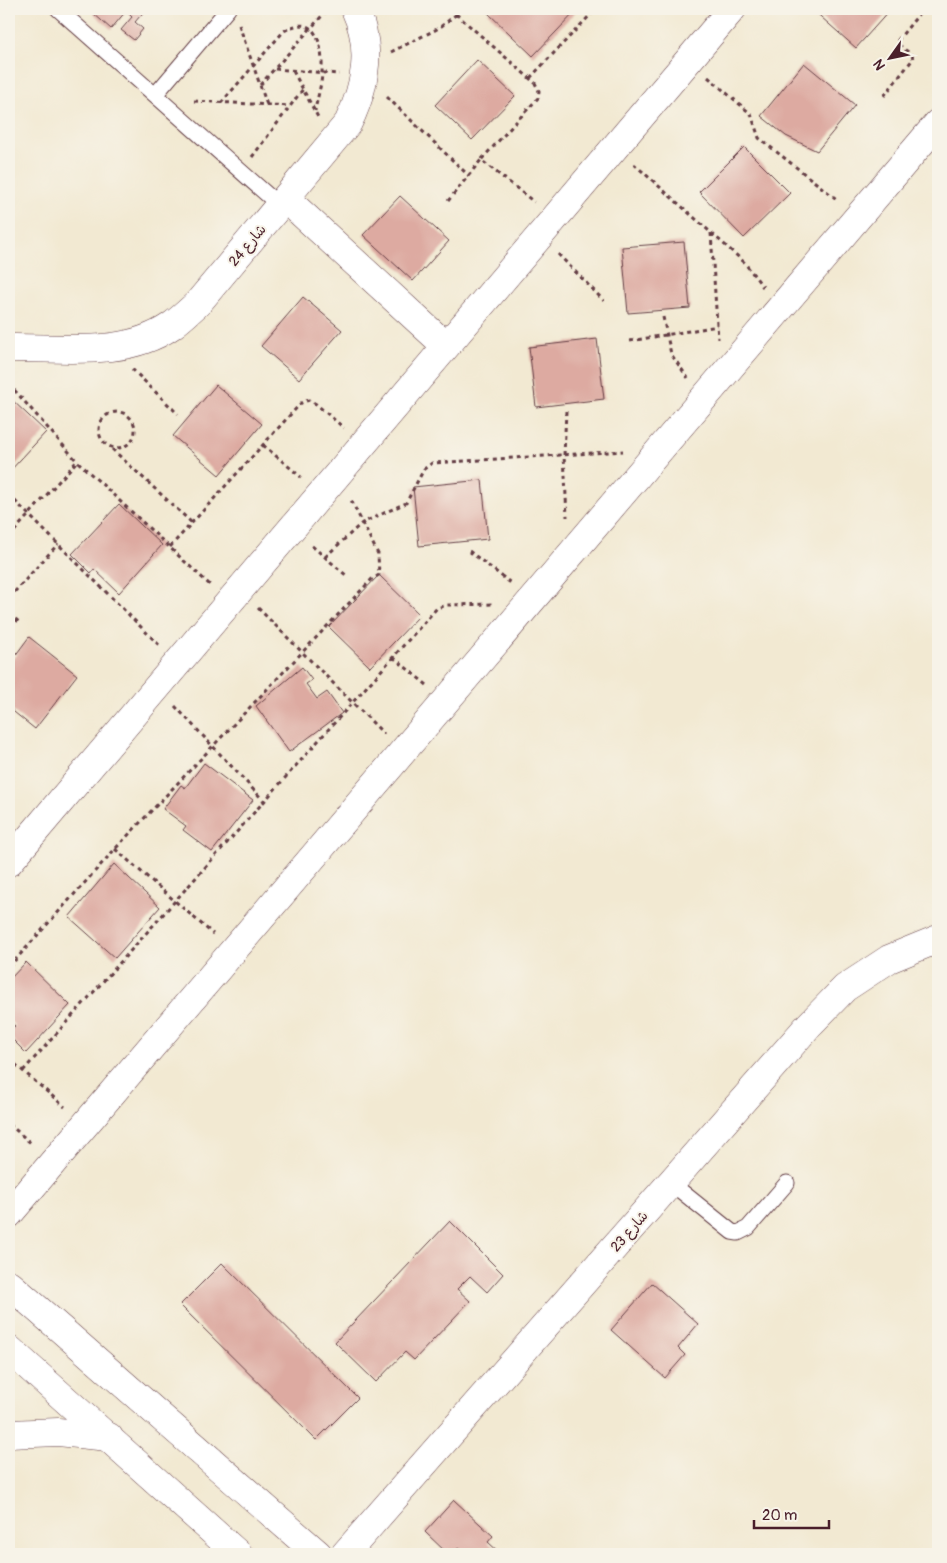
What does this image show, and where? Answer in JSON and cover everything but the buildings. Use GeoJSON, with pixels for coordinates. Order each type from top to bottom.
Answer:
{"type":"FeatureCollection","features":[{"type":"Feature","properties":{"kind":"street","name":"شارع 24"},"geometry":{"type":"LineString","coordinates":[[9,348],[109,347],[138,342],[170,326],[198,303],[348,123],[359,101],[366,68],[365,39],[355,9]]}},
{"type":"Feature","properties":{"kind":"street"},"geometry":{"type":"LineString","coordinates":[[9,862],[732,9]]}},
{"type":"Feature","properties":{"kind":"street"},"geometry":{"type":"LineString","coordinates":[[9,1214],[938,124]]}},
{"type":"Feature","properties":{"kind":"street"},"geometry":{"type":"LineString","coordinates":[[283,202],[446,346]]}},
{"type":"Feature","properties":{"kind":"street","name":"شارع 23"},"geometry":{"type":"LineString","coordinates":[[345,1554],[809,1025],[845,988],[889,959],[938,939]]}},
{"type":"Feature","properties":{"kind":"street"},"geometry":{"type":"LineString","coordinates":[[9,1284],[318,1554]]}},
{"type":"Feature","properties":{"kind":"street"},"geometry":{"type":"LineString","coordinates":[[9,1349],[238,1554]]}},
{"type":"Feature","properties":{"kind":"street"},"geometry":{"type":"LineString","coordinates":[[9,1434],[58,1432],[109,1437]]}},
{"type":"Feature","properties":{"kind":"lane"},"geometry":{"type":"LineString","coordinates":[[58,9],[241,172],[283,202]]}},
{"type":"Feature","properties":{"kind":"lane"},"geometry":{"type":"LineString","coordinates":[[158,98],[232,13]]}},
{"type":"Feature","properties":{"kind":"lane"},"geometry":{"type":"LineString","coordinates":[[670,1183],[732,1232],[738,1233],[748,1228],[787,1183]]}},
{"type":"Feature","properties":{"kind":"path"},"geometry":{"type":"LineString","coordinates":[[260,85],[328,9]]}},
{"type":"Feature","properties":{"kind":"path"},"geometry":{"type":"LineString","coordinates":[[274,69],[322,73],[366,68],[439,28],[463,9]]}},
{"type":"Feature","properties":{"kind":"path"},"geometry":{"type":"LineString","coordinates":[[530,78],[596,9]]}},
{"type":"Feature","properties":{"kind":"path"},"geometry":{"type":"LineString","coordinates":[[884,96],[913,59],[912,55],[899,44],[898,40],[923,9]]}},
{"type":"Feature","properties":{"kind":"path"},"geometry":{"type":"LineString","coordinates":[[232,13],[267,105]]}},
{"type":"Feature","properties":{"kind":"path"},"geometry":{"type":"LineString","coordinates":[[448,201],[481,160],[538,98],[539,91],[530,78],[456,14]]}},
{"type":"Feature","properties":{"kind":"path"},"geometry":{"type":"LineString","coordinates":[[221,103],[284,31],[292,26],[302,25],[311,28],[319,37],[322,73],[315,111]]}},
{"type":"Feature","properties":{"kind":"path"},"geometry":{"type":"LineString","coordinates":[[688,60],[751,114],[758,138],[859,217]]}},
{"type":"Feature","properties":{"kind":"path"},"geometry":{"type":"LineString","coordinates":[[366,68],[469,176]]}},
{"type":"Feature","properties":{"kind":"path"},"geometry":{"type":"LineString","coordinates":[[293,71],[332,143]]}},
{"type":"Feature","properties":{"kind":"path"},"geometry":{"type":"LineString","coordinates":[[241,172],[303,89]]}},
{"type":"Feature","properties":{"kind":"path"},"geometry":{"type":"LineString","coordinates":[[158,98],[290,106]]}},
{"type":"Feature","properties":{"kind":"path"},"geometry":{"type":"LineString","coordinates":[[615,147],[744,262],[780,309]]}},
{"type":"Feature","properties":{"kind":"path"},"geometry":{"type":"LineString","coordinates":[[481,160],[547,227],[604,301]]}},
{"type":"Feature","properties":{"kind":"path"},"geometry":{"type":"LineString","coordinates":[[710,232],[718,326],[711,390]]}},
{"type":"Feature","properties":{"kind":"path"},"geometry":{"type":"LineString","coordinates":[[663,317],[671,354],[711,390]]}},
{"type":"Feature","properties":{"kind":"path"},"geometry":{"type":"LineString","coordinates":[[630,341],[718,326]]}},
{"type":"Feature","properties":{"kind":"path"},"geometry":{"type":"LineString","coordinates":[[109,347],[178,414]]}},
{"type":"Feature","properties":{"kind":"path"},"geometry":{"type":"LineString","coordinates":[[9,384],[77,461],[170,547],[235,597],[302,653],[402,753]]}},
{"type":"Feature","properties":{"kind":"path"},"geometry":{"type":"LineString","coordinates":[[170,547],[301,403],[309,400],[316,404],[363,446]]}},
{"type":"Feature","properties":{"kind":"path"},"geometry":{"type":"LineString","coordinates":[[566,411],[564,455],[568,558]]}},
{"type":"Feature","properties":{"kind":"path"},"geometry":{"type":"LineString","coordinates":[[112,448],[128,446],[136,432],[135,424],[123,412],[107,415],[99,428],[100,437],[104,444],[112,448],[192,523]]}},
{"type":"Feature","properties":{"kind":"path"},"geometry":{"type":"LineString","coordinates":[[9,967],[115,849],[372,579],[379,575],[378,554],[362,523],[330,485],[263,445]]}},
{"type":"Feature","properties":{"kind":"path"},"geometry":{"type":"LineString","coordinates":[[325,557],[362,523],[406,503],[424,468],[432,463],[661,449]]}},
{"type":"Feature","properties":{"kind":"path"},"geometry":{"type":"LineString","coordinates":[[9,537],[77,461]]}},
{"type":"Feature","properties":{"kind":"path"},"geometry":{"type":"LineString","coordinates":[[9,495],[178,664]]}},
{"type":"Feature","properties":{"kind":"path"},"geometry":{"type":"LineString","coordinates":[[293,529],[347,576]]}},
{"type":"Feature","properties":{"kind":"path"},"geometry":{"type":"LineString","coordinates":[[9,598],[58,544]]}},
{"type":"Feature","properties":{"kind":"path"},"geometry":{"type":"LineString","coordinates":[[469,551],[531,601]]}},
{"type":"Feature","properties":{"kind":"path"},"geometry":{"type":"LineString","coordinates":[[23,1071],[441,605],[531,601]]}},
{"type":"Feature","properties":{"kind":"path"},"geometry":{"type":"LineString","coordinates":[[9,614],[19,622]]}},
{"type":"Feature","properties":{"kind":"path"},"geometry":{"type":"LineString","coordinates":[[393,657],[446,701]]}},
{"type":"Feature","properties":{"kind":"path"},"geometry":{"type":"LineString","coordinates":[[158,688],[264,801]]}},
{"type":"Feature","properties":{"kind":"path"},"geometry":{"type":"LineString","coordinates":[[115,849],[233,951]]}},
{"type":"Feature","properties":{"kind":"path"},"geometry":{"type":"LineString","coordinates":[[9,1059],[85,1124]]}},
{"type":"Feature","properties":{"kind":"path"},"geometry":{"type":"LineString","coordinates":[[9,1124],[52,1163]]}}]}
